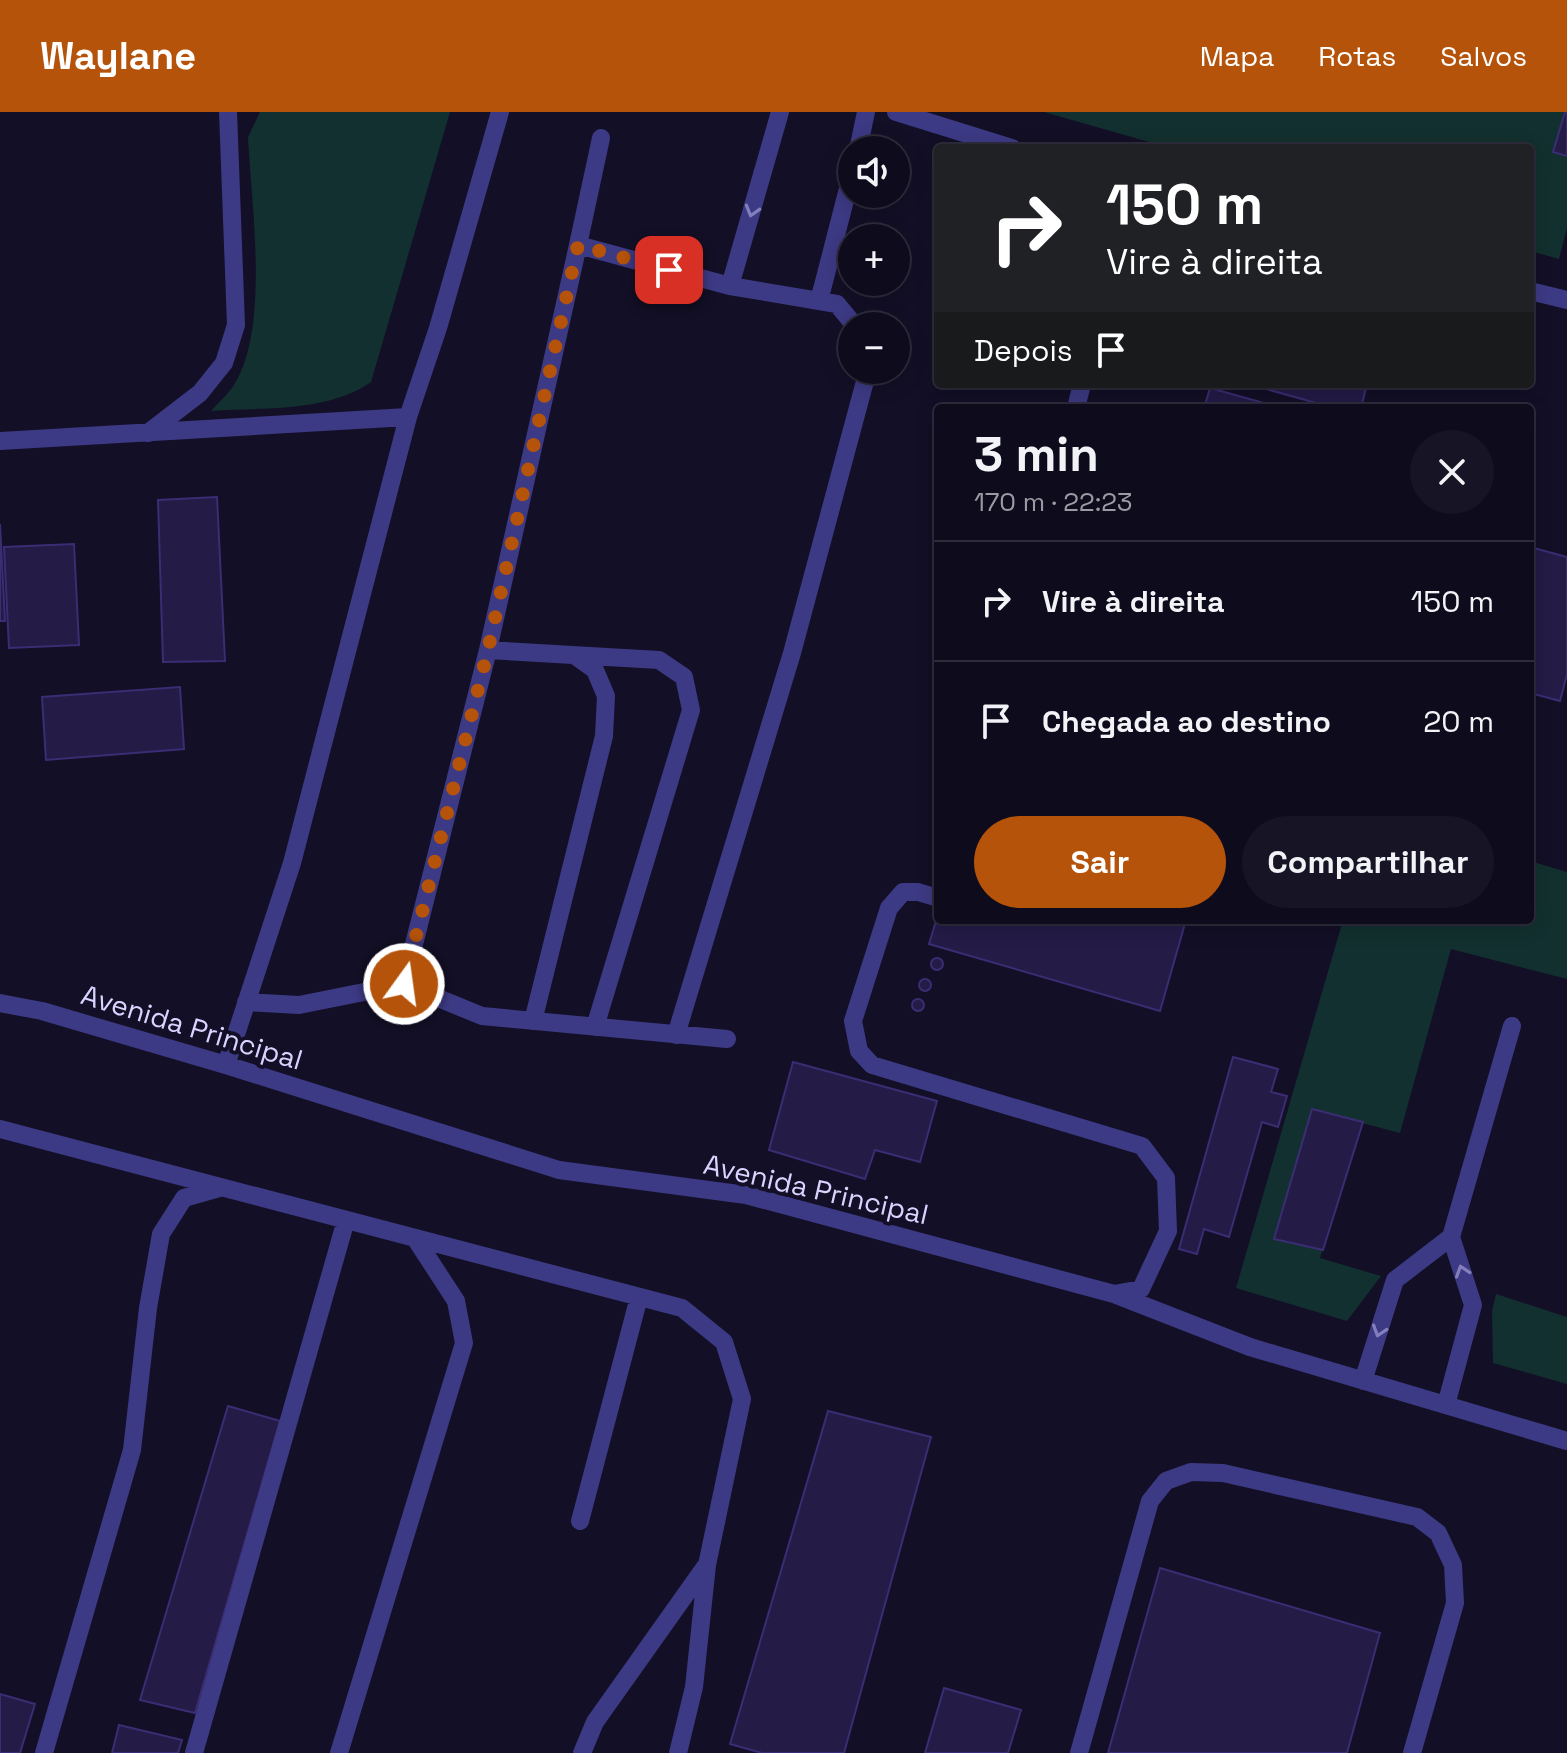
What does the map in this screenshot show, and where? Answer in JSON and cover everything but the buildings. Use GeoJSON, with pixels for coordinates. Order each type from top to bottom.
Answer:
{"type":"FeatureCollection","features":[{"type":"Feature","properties":{"kind":"lane"},"geometry":{"type":"LineString","coordinates":[[148,433],[200,393],[224,363],[236,325],[228,112]]}},
{"type":"Feature","properties":{"kind":"lane"},"geometry":{"type":"LineString","coordinates":[[226,1065],[292,863],[408,417],[438,328],[500,112]]}},
{"type":"Feature","properties":{"kind":"lane"},"geometry":{"type":"LineString","coordinates":[[730,286],[780,112]]}},
{"type":"Feature","properties":{"kind":"lane"},"geometry":{"type":"LineString","coordinates":[[861,136],[866,112]]}},
{"type":"Feature","properties":{"kind":"lane"},"geometry":{"type":"LineString","coordinates":[[896,112],[953,120],[1004,144]]}},
{"type":"Feature","properties":{"kind":"lane"},"geometry":{"type":"LineString","coordinates":[[404,984],[488,650],[601,138]]}},
{"type":"Feature","properties":{"kind":"lane"},"geometry":{"type":"LineString","coordinates":[[819,301],[843,208]]}},
{"type":"Feature","properties":{"kind":"lane"},"geometry":{"type":"LineString","coordinates":[[578,245],[730,286],[837,304],[844,312]]}},
{"type":"Feature","properties":{"kind":"lane"},"geometry":{"type":"LineString","coordinates":[[1534,292],[1567,300]]}},
{"type":"Feature","properties":{"kind":"lane"},"geometry":{"type":"LineString","coordinates":[[676,1035],[792,653],[864,384]]}},
{"type":"Feature","properties":{"kind":"lane"},"geometry":{"type":"LineString","coordinates":[[0,441],[408,417]]}},
{"type":"Feature","properties":{"kind":"lane"},"geometry":{"type":"LineString","coordinates":[[488,650],[659,660],[684,677],[691,710],[595,1027]]}},
{"type":"Feature","properties":{"kind":"lane"},"geometry":{"type":"LineString","coordinates":[[533,1021],[604,736],[606,696],[595,670],[571,654]]}},
{"type":"Feature","properties":{"kind":"lane"},"geometry":{"type":"LineString","coordinates":[[934,897],[903,892],[889,908],[853,1021],[859,1051],[872,1065],[1142,1146],[1166,1178],[1168,1231],[1141,1289],[1114,1294]]}},
{"type":"Feature","properties":{"kind":"lane"},"geometry":{"type":"LineString","coordinates":[[246,1002],[299,1005],[404,984],[482,1016],[727,1039]]}},
{"type":"Feature","properties":{"kind":"lane","name":"Avenida Principal"},"geometry":{"type":"LineString","coordinates":[[0,1003],[42,1011],[226,1065],[559,1170],[746,1195],[1114,1294],[1250,1347],[1567,1441]]}},
{"type":"Feature","properties":{"kind":"lane"},"geometry":{"type":"LineString","coordinates":[[1446,1405],[1473,1305],[1451,1237],[1512,1026]]}},
{"type":"Feature","properties":{"kind":"lane"},"geometry":{"type":"LineString","coordinates":[[0,1129],[682,1308],[724,1342],[742,1399],[707,1565],[694,1687],[678,1753]]}},
{"type":"Feature","properties":{"kind":"lane"},"geometry":{"type":"LineString","coordinates":[[44,1753],[132,1450],[148,1308],[161,1234],[184,1198],[222,1188]]}},
{"type":"Feature","properties":{"kind":"lane"},"geometry":{"type":"LineString","coordinates":[[194,1753],[346,1220]]}},
{"type":"Feature","properties":{"kind":"lane"},"geometry":{"type":"LineString","coordinates":[[1363,1381],[1395,1280],[1451,1237]]}},
{"type":"Feature","properties":{"kind":"lane"},"geometry":{"type":"LineString","coordinates":[[339,1753],[464,1343],[456,1301],[415,1238]]}},
{"type":"Feature","properties":{"kind":"lane"},"geometry":{"type":"LineString","coordinates":[[580,1521],[639,1297]]}},
{"type":"Feature","properties":{"kind":"lane"},"geometry":{"type":"LineString","coordinates":[[1079,1753],[1150,1501],[1166,1481],[1191,1472],[1223,1473],[1417,1517],[1438,1533],[1453,1565],[1455,1603],[1412,1753]]}},
{"type":"Feature","properties":{"kind":"lane"},"geometry":{"type":"LineString","coordinates":[[582,1753],[595,1722],[707,1565]]}},
{"type":"Feature","properties":{"kind":"green space"},"geometry":{"type":"Polygon","coordinates":[[[260,112],[450,112],[371,382],[354,392],[314,404],[211,411],[232,388],[244,364],[251,334],[256,266],[248,137],[260,112]]]}},
{"type":"Feature","properties":{"kind":"green space"},"geometry":{"type":"Polygon","coordinates":[[[1044,112],[1567,112],[1567,228],[1559,259],[1534,252],[1534,144],[1156,144],[1044,112]]]}},
{"type":"Feature","properties":{"kind":"green space"},"geometry":{"type":"Polygon","coordinates":[[[1534,862],[1567,872],[1567,979],[1451,949],[1400,1133],[1362,1123],[1320,1258],[1381,1276],[1347,1321],[1236,1288],[1342,924],[1534,924],[1534,862]]]}},
{"type":"Feature","properties":{"kind":"green space"},"geometry":{"type":"Polygon","coordinates":[[[1496,1294],[1567,1317],[1567,1384],[1493,1363],[1492,1311],[1496,1294]]]}},
{"type":"Feature","properties":{"kind":"route"},"geometry":{"type":"LineString","coordinates":[[404,984],[488,650],[578,245],[669,270]]}}]}
